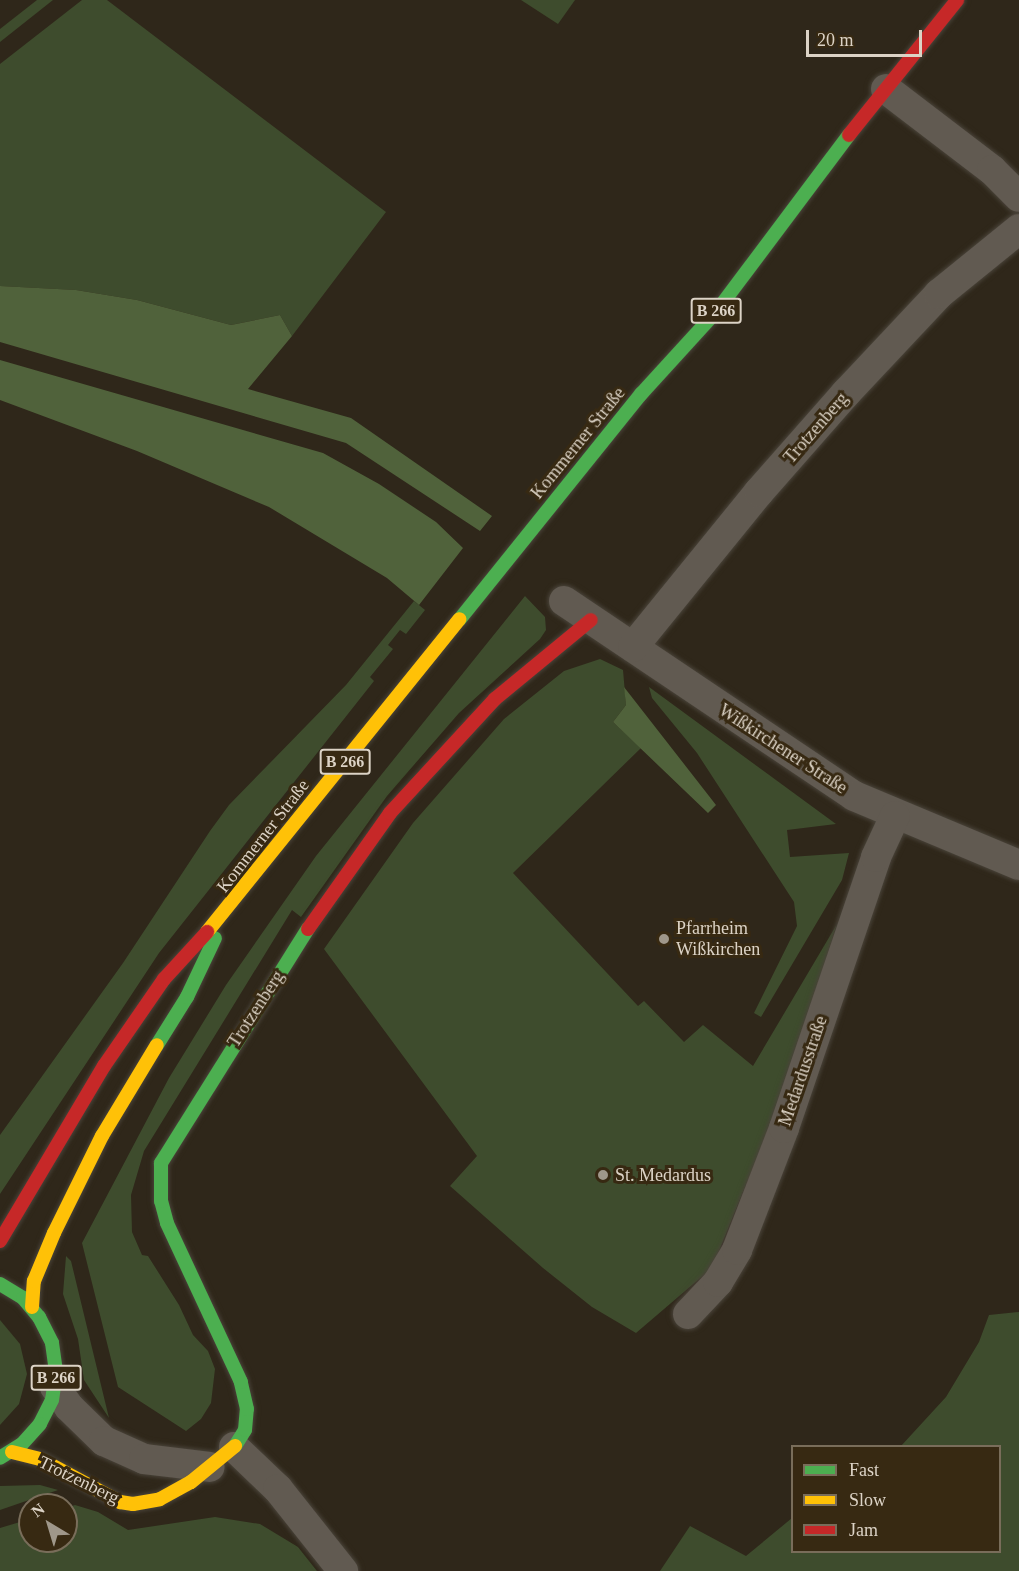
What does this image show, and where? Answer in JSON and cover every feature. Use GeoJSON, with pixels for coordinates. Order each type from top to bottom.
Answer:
{"type":"FeatureCollection","features":[{"type":"Feature","properties":{"kind":"main road","name":"Kommerner Straße"},"geometry":{"type":"LineString","coordinates":[[0,1241],[138,1016],[164,979],[228,909],[641,393],[716,312],[886,88],[957,0]]}},
{"type":"Feature","properties":{"kind":"main road","name":"Trotzenberg"},"geometry":{"type":"LineString","coordinates":[[6,1455],[40,1459],[120,1502],[133,1504],[160,1499],[210,1467],[234,1447],[245,1430],[247,1409],[241,1382],[167,1223],[159,1184],[161,1163],[330,894],[390,813],[495,699],[591,620]]}},
{"type":"Feature","properties":{"kind":"main road","name":"Kommerner Straße"},"geometry":{"type":"LineString","coordinates":[[32,1307],[34,1281],[102,1136],[187,997],[228,909]]}},
{"type":"Feature","properties":{"kind":"main road","name":"B 266"},"geometry":{"type":"LineString","coordinates":[[0,1284],[32,1307],[52,1343],[55,1387],[40,1424],[6,1455]]}},
{"type":"Feature","properties":{"kind":"street"},"geometry":{"type":"LineString","coordinates":[[886,88],[992,170],[1019,197]]}},
{"type":"Feature","properties":{"kind":"street","name":"Trotzenberg"},"geometry":{"type":"LineString","coordinates":[[633,647],[759,492],[846,393],[939,294],[1019,229]]}},
{"type":"Feature","properties":{"kind":"street","name":"Wißkirchener Straße"},"geometry":{"type":"LineString","coordinates":[[564,601],[854,796],[895,816],[1019,865]]}},
{"type":"Feature","properties":{"kind":"street","name":"Medardusstraße"},"geometry":{"type":"LineString","coordinates":[[688,1314],[718,1282],[737,1250],[784,1128],[876,857],[895,816]]}},
{"type":"Feature","properties":{"kind":"street"},"geometry":{"type":"LineString","coordinates":[[55,1387],[69,1407],[104,1441],[144,1459],[210,1467]]}},
{"type":"Feature","properties":{"kind":"street"},"geometry":{"type":"LineString","coordinates":[[234,1447],[278,1489],[343,1571]]}},
{"type":"Feature","properties":{"kind":"green space"},"geometry":{"type":"Polygon","coordinates":[[[37,0],[53,0],[0,42],[0,29],[37,0]]]}},
{"type":"Feature","properties":{"kind":"green space"},"geometry":{"type":"Polygon","coordinates":[[[82,0],[107,0],[386,212],[292,336],[280,315],[231,325],[137,300],[76,290],[0,286],[0,64],[82,0]]]}},
{"type":"Feature","properties":{"kind":"green space"},"geometry":{"type":"Polygon","coordinates":[[[521,0],[575,0],[558,24],[521,0]]]}},
{"type":"Feature","properties":{"kind":"green space"},"geometry":{"type":"Polygon","coordinates":[[[0,286],[76,290],[137,300],[231,325],[280,315],[292,336],[248,389],[351,418],[492,516],[480,531],[346,443],[0,342],[0,286]]]}},
{"type":"Feature","properties":{"kind":"green space"},"geometry":{"type":"Polygon","coordinates":[[[0,360],[323,453],[379,484],[436,522],[463,548],[419,605],[387,578],[269,507],[137,451],[0,400],[0,360]]]}},
{"type":"Feature","properties":{"kind":"green space"},"geometry":{"type":"Polygon","coordinates":[[[525,596],[545,617],[546,630],[540,639],[459,713],[387,796],[301,917],[292,910],[144,1151],[131,1195],[132,1232],[142,1255],[148,1256],[179,1305],[193,1335],[208,1351],[215,1369],[211,1403],[201,1419],[186,1431],[118,1387],[82,1243],[169,1078],[226,985],[316,856],[525,596]]]}},
{"type":"Feature","properties":{"kind":"green space"},"geometry":{"type":"Polygon","coordinates":[[[414,601],[425,610],[406,634],[400,630],[388,645],[393,649],[370,677],[374,681],[159,953],[0,1194],[0,1135],[123,963],[210,831],[229,805],[346,685],[414,601]]]}},
{"type":"Feature","properties":{"kind":"green space"},"geometry":{"type":"Polygon","coordinates":[[[600,659],[623,670],[626,705],[613,722],[641,748],[513,873],[638,1006],[644,1001],[684,1042],[703,1025],[753,1066],[837,924],[784,1091],[712,1268],[636,1333],[592,1307],[543,1268],[450,1186],[477,1156],[324,949],[413,823],[504,719],[564,671],[600,659]]]}},
{"type":"Feature","properties":{"kind":"green space"},"geometry":{"type":"Polygon","coordinates":[[[624,687],[716,805],[708,813],[613,722],[626,705],[624,687]]]}},
{"type":"Feature","properties":{"kind":"green space"},"geometry":{"type":"Polygon","coordinates":[[[649,687],[836,824],[787,830],[790,857],[849,853],[842,880],[761,1017],[754,1013],[797,926],[794,902],[697,753],[652,698],[649,687]]]}},
{"type":"Feature","properties":{"kind":"green space"},"geometry":{"type":"Polygon","coordinates":[[[66,1256],[71,1261],[109,1418],[84,1380],[78,1339],[63,1294],[66,1256]]]}},
{"type":"Feature","properties":{"kind":"green space"},"geometry":{"type":"Polygon","coordinates":[[[1019,1312],[1019,1571],[660,1571],[690,1526],[746,1556],[791,1519],[791,1553],[1001,1553],[1001,1445],[902,1445],[946,1397],[979,1342],[989,1315],[1019,1312]]]}},
{"type":"Feature","properties":{"kind":"green space"},"geometry":{"type":"Polygon","coordinates":[[[0,1320],[20,1344],[27,1374],[19,1404],[0,1425],[0,1320]]]}},
{"type":"Feature","properties":{"kind":"green space"},"geometry":{"type":"Polygon","coordinates":[[[40,1485],[58,1490],[49,1493],[18,1493],[18,1504],[0,1510],[0,1486],[40,1485]]]}},
{"type":"Feature","properties":{"kind":"green space"},"geometry":{"type":"Polygon","coordinates":[[[78,1506],[98,1512],[128,1530],[215,1517],[260,1524],[298,1547],[317,1571],[0,1571],[0,1528],[18,1523],[18,1553],[78,1553],[78,1506]]]}},
{"type":"Feature","properties":{"kind":"traffic: fast"},"geometry":{"type":"LineString","coordinates":[[460,619],[641,394],[716,312],[849,135]]}},
{"type":"Feature","properties":{"kind":"traffic: fast"},"geometry":{"type":"LineString","coordinates":[[235,1446],[245,1430],[247,1409],[241,1382],[167,1223],[161,1201],[161,1163],[308,929]]}},
{"type":"Feature","properties":{"kind":"traffic: fast"},"geometry":{"type":"LineString","coordinates":[[157,1045],[187,997],[215,938]]}},
{"type":"Feature","properties":{"kind":"traffic: fast"},"geometry":{"type":"LineString","coordinates":[[0,1284],[23,1298],[39,1317],[52,1343],[56,1372],[52,1400],[40,1424],[22,1444],[0,1458]]}},
{"type":"Feature","properties":{"kind":"traffic: slow"},"geometry":{"type":"LineString","coordinates":[[207,932],[460,619]]}},
{"type":"Feature","properties":{"kind":"traffic: slow"},"geometry":{"type":"LineString","coordinates":[[32,1307],[34,1281],[54,1233],[102,1136],[157,1045]]}},
{"type":"Feature","properties":{"kind":"traffic: slow"},"geometry":{"type":"LineString","coordinates":[[12,1452],[40,1459],[120,1502],[133,1504],[160,1499],[191,1482],[235,1446]]}},
{"type":"Feature","properties":{"kind":"traffic: jam"},"geometry":{"type":"LineString","coordinates":[[849,135],[957,0]]}},
{"type":"Feature","properties":{"kind":"traffic: jam"},"geometry":{"type":"LineString","coordinates":[[308,929],[390,813],[495,699],[591,620]]}},
{"type":"Feature","properties":{"kind":"traffic: jam"},"geometry":{"type":"LineString","coordinates":[[0,1241],[104,1066],[164,979],[207,932]]}},
{"type":"Feature","properties":{"kind":"place","name":"Pfarrheim Wißkirchen"},"geometry":{"type":"Point","coordinates":[664,939]}},
{"type":"Feature","properties":{"kind":"place","name":"St. Medardus"},"geometry":{"type":"Point","coordinates":[603,1175]}}]}
